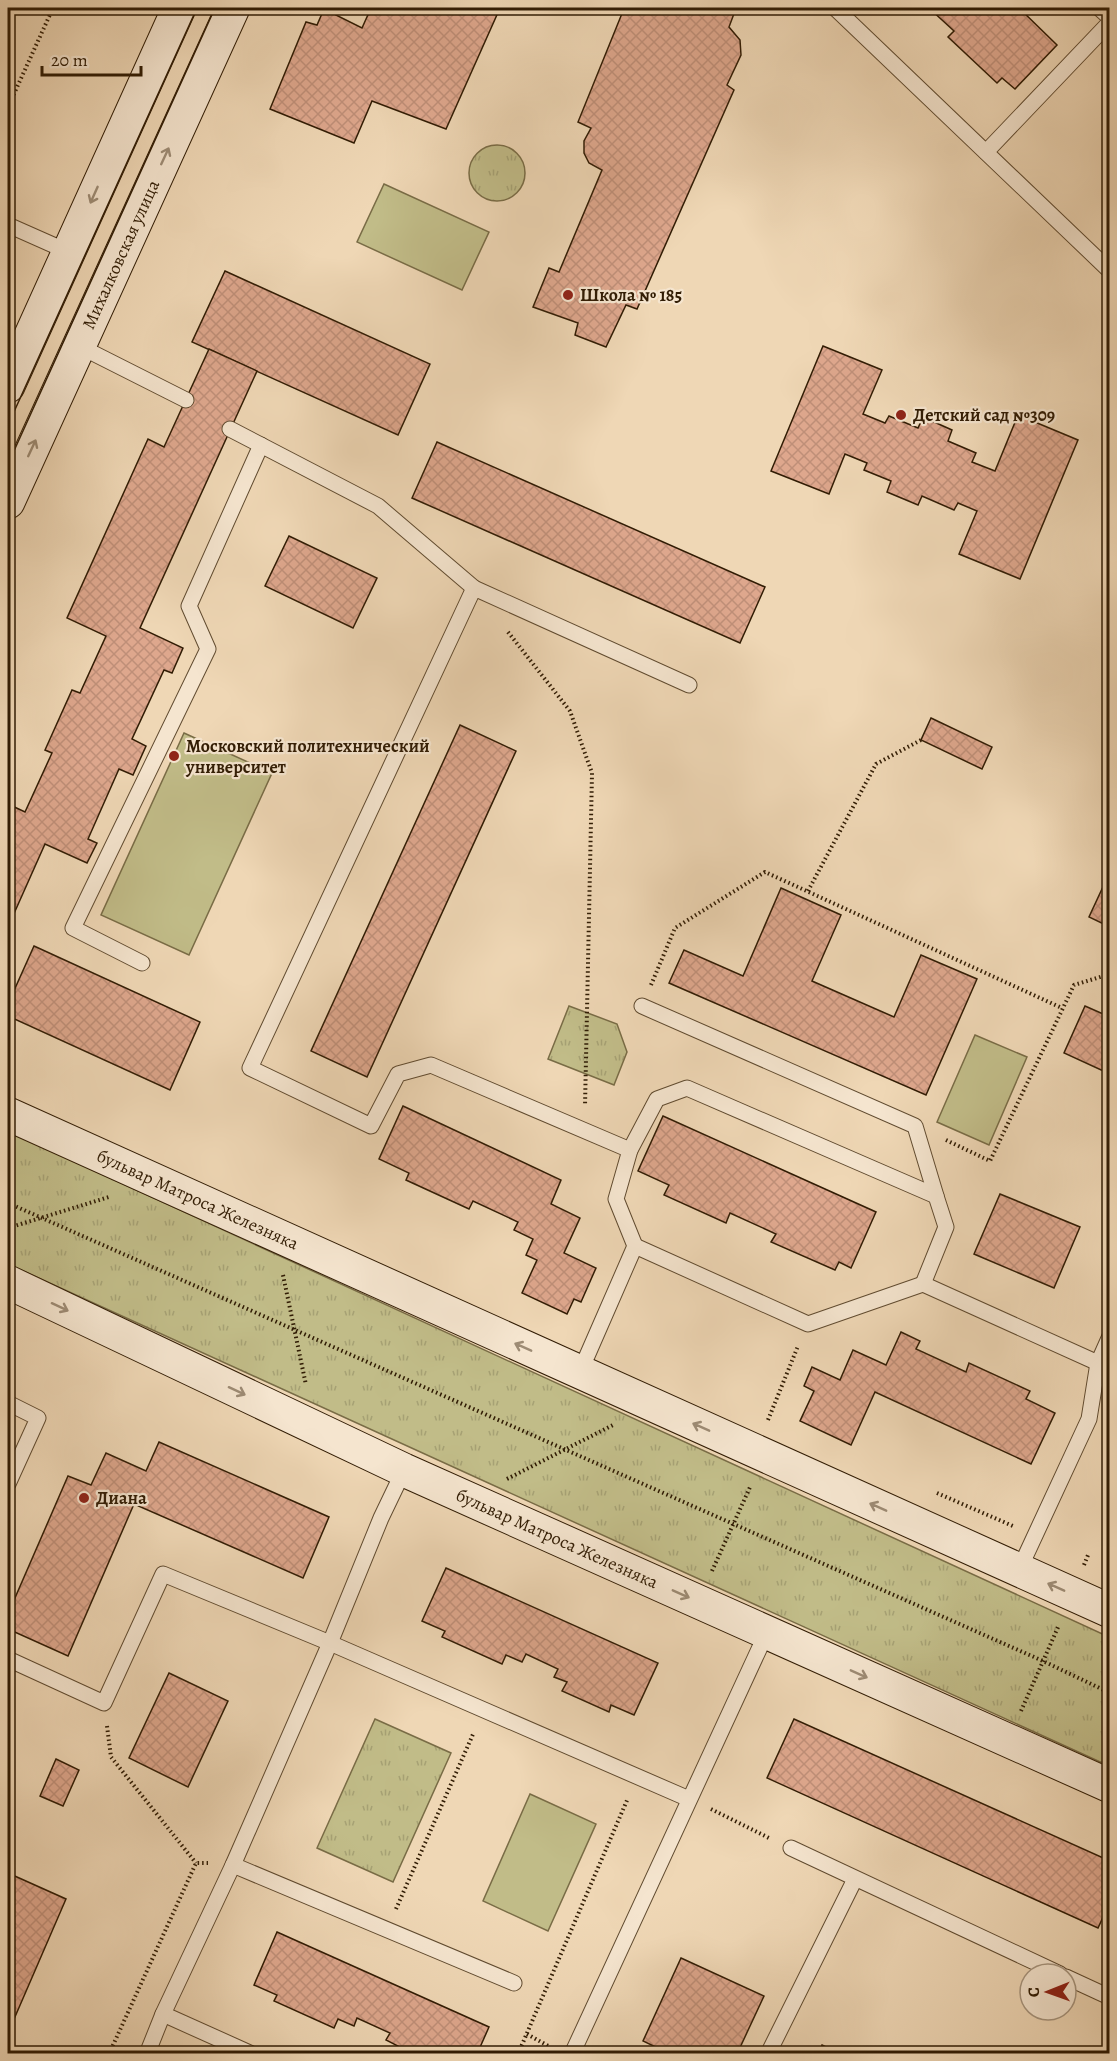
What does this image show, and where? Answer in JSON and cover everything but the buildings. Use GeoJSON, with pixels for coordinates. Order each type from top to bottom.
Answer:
{"type":"FeatureCollection","features":[{"type":"Feature","properties":{"kind":"street"},"geometry":{"type":"LineString","coordinates":[[8,386],[178,8]]}},
{"type":"Feature","properties":{"kind":"street","name":"Михалковская улица"},"geometry":{"type":"LineString","coordinates":[[8,502],[233,8]]}},
{"type":"Feature","properties":{"kind":"street","name":"бульвар Матроса Железняка"},"geometry":{"type":"LineString","coordinates":[[8,1114],[1110,1611]]}},
{"type":"Feature","properties":{"kind":"street","name":"бульвар Матроса Железняка"},"geometry":{"type":"LineString","coordinates":[[8,1282],[404,1470],[1110,1786]]}},
{"type":"Feature","properties":{"kind":"lane"},"geometry":{"type":"LineString","coordinates":[[836,8],[1110,271]]}},
{"type":"Feature","properties":{"kind":"lane"},"geometry":{"type":"LineString","coordinates":[[986,152],[1110,20],[1099,8]]}},
{"type":"Feature","properties":{"kind":"lane"},"geometry":{"type":"LineString","coordinates":[[8,225],[69,252]]}},
{"type":"Feature","properties":{"kind":"lane"},"geometry":{"type":"LineString","coordinates":[[79,346],[186,400]]}},
{"type":"Feature","properties":{"kind":"lane"},"geometry":{"type":"LineString","coordinates":[[231,429],[378,506],[474,588],[689,685]]}},
{"type":"Feature","properties":{"kind":"lane"},"geometry":{"type":"LineString","coordinates":[[142,963],[73,928],[208,650],[189,606],[261,445]]}},
{"type":"Feature","properties":{"kind":"lane"},"geometry":{"type":"LineString","coordinates":[[474,588],[250,1068],[371,1126],[398,1074],[431,1065],[630,1150]]}},
{"type":"Feature","properties":{"kind":"lane"},"geometry":{"type":"LineString","coordinates":[[642,1006],[915,1126],[946,1227],[923,1284]]}},
{"type":"Feature","properties":{"kind":"lane"},"geometry":{"type":"LineString","coordinates":[[936,1197],[687,1088],[657,1099],[630,1150],[616,1199],[635,1246],[808,1324],[923,1284],[1098,1363]]}},
{"type":"Feature","properties":{"kind":"lane"},"geometry":{"type":"LineString","coordinates":[[580,1372],[635,1246]]}},
{"type":"Feature","properties":{"kind":"lane"},"geometry":{"type":"LineString","coordinates":[[1019,1570],[1089,1419],[1098,1363],[1110,1336]]}},
{"type":"Feature","properties":{"kind":"lane"},"geometry":{"type":"LineString","coordinates":[[8,1403],[38,1418],[8,1484]]}},
{"type":"Feature","properties":{"kind":"lane"},"geometry":{"type":"LineString","coordinates":[[147,2054],[163,2014],[233,1865],[330,1643],[381,1518],[404,1470]]}},
{"type":"Feature","properties":{"kind":"lane"},"geometry":{"type":"LineString","coordinates":[[8,1659],[105,1703],[163,1574],[330,1643],[689,1798]]}},
{"type":"Feature","properties":{"kind":"lane"},"geometry":{"type":"LineString","coordinates":[[572,2054],[766,1632]]}},
{"type":"Feature","properties":{"kind":"lane"},"geometry":{"type":"LineString","coordinates":[[791,1848],[1034,1962]]}},
{"type":"Feature","properties":{"kind":"lane"},"geometry":{"type":"LineString","coordinates":[[233,1865],[514,1983]]}},
{"type":"Feature","properties":{"kind":"lane"},"geometry":{"type":"LineString","coordinates":[[768,2054],[855,1879]]}},
{"type":"Feature","properties":{"kind":"lane"},"geometry":{"type":"LineString","coordinates":[[1078,1982],[1108,1993]]}},
{"type":"Feature","properties":{"kind":"lane"},"geometry":{"type":"LineString","coordinates":[[163,2014],[252,2054]]}},
{"type":"Feature","properties":{"kind":"path"},"geometry":{"type":"LineString","coordinates":[[8,107],[53,8]]}},
{"type":"Feature","properties":{"kind":"path"},"geometry":{"type":"LineString","coordinates":[[474,588],[570,711],[592,773],[585,1131]]}},
{"type":"Feature","properties":{"kind":"path"},"geometry":{"type":"LineString","coordinates":[[808,891],[876,765],[921,740]]}},
{"type":"Feature","properties":{"kind":"path"},"geometry":{"type":"LineString","coordinates":[[642,1006],[675,928],[765,872],[1062,1008]]}},
{"type":"Feature","properties":{"kind":"path"},"geometry":{"type":"LineString","coordinates":[[915,1126],[990,1161],[1074,985],[1110,974]]}},
{"type":"Feature","properties":{"kind":"path"},"geometry":{"type":"LineString","coordinates":[[8,1228],[110,1197]]}},
{"type":"Feature","properties":{"kind":"path"},"geometry":{"type":"LineString","coordinates":[[8,1203],[1043,1661],[1110,1693]]}},
{"type":"Feature","properties":{"kind":"path"},"geometry":{"type":"LineString","coordinates":[[280,1265],[307,1389]]}},
{"type":"Feature","properties":{"kind":"path"},"geometry":{"type":"LineString","coordinates":[[768,1419],[808,1324]]}},
{"type":"Feature","properties":{"kind":"path"},"geometry":{"type":"LineString","coordinates":[[506,1479],[622,1420]]}},
{"type":"Feature","properties":{"kind":"path"},"geometry":{"type":"LineString","coordinates":[[712,1571],[754,1479]]}},
{"type":"Feature","properties":{"kind":"path"},"geometry":{"type":"LineString","coordinates":[[105,1703],[111,1757],[196,1863],[233,1865]]}},
{"type":"Feature","properties":{"kind":"path"},"geometry":{"type":"LineString","coordinates":[[387,1929],[484,1709]]}},
{"type":"Feature","properties":{"kind":"path"},"geometry":{"type":"LineString","coordinates":[[518,2054],[638,1776]]}},
{"type":"Feature","properties":{"kind":"path"},"geometry":{"type":"LineString","coordinates":[[689,1798],[791,1848]]}},
{"type":"Feature","properties":{"kind":"path"},"geometry":{"type":"LineString","coordinates":[[109,2054],[196,1863]]}},
{"type":"Feature","properties":{"kind":"path"},"geometry":{"type":"LineString","coordinates":[[527,2034],[554,2049]]}},
{"type":"Feature","properties":{"kind":"green space"},"geometry":{"type":"Polygon","coordinates":[[[497,145],[508,147],[517,153],[523,162],[525,173],[523,184],[517,193],[508,199],[497,201],[486,199],[477,193],[471,184],[469,173],[471,162],[477,153],[486,147],[497,145]]]}},
{"type":"Feature","properties":{"kind":"green space"},"geometry":{"type":"Polygon","coordinates":[[[384,184],[489,232],[462,290],[357,242],[384,184]]]}},
{"type":"Feature","properties":{"kind":"green space"},"geometry":{"type":"Polygon","coordinates":[[[184,733],[272,773],[189,955],[101,915],[184,733]]]}},
{"type":"Feature","properties":{"kind":"green space"},"geometry":{"type":"Polygon","coordinates":[[[569,1006],[617,1024],[627,1052],[614,1085],[548,1059],[569,1006]]]}},
{"type":"Feature","properties":{"kind":"green space"},"geometry":{"type":"Polygon","coordinates":[[[975,1035],[1027,1057],[989,1145],[937,1122],[975,1035]]]}},
{"type":"Feature","properties":{"kind":"green space"},"geometry":{"type":"Polygon","coordinates":[[[8,1131],[1109,1637],[1109,1766],[8,1264],[8,1131]]]}},
{"type":"Feature","properties":{"kind":"green space"},"geometry":{"type":"Polygon","coordinates":[[[375,1719],[451,1753],[393,1882],[317,1848],[375,1719]]]}},
{"type":"Feature","properties":{"kind":"green space"},"geometry":{"type":"Polygon","coordinates":[[[530,1794],[596,1824],[548,1931],[483,1901],[530,1794]]]}},
{"type":"Feature","properties":{"kind":"tram line"},"geometry":{"type":"LineString","coordinates":[[8,425],[197,8]]}},
{"type":"Feature","properties":{"kind":"tram line"},"geometry":{"type":"LineString","coordinates":[[8,464],[215,8]]}},
{"type":"Feature","properties":{"kind":"place","name":"Школа № 185"},"geometry":{"type":"Point","coordinates":[568,295]}},
{"type":"Feature","properties":{"kind":"place","name":"Детский сад №309"},"geometry":{"type":"Point","coordinates":[901,415]}},
{"type":"Feature","properties":{"kind":"place","name":"Московский политехнический университет"},"geometry":{"type":"Point","coordinates":[174,756]}},
{"type":"Feature","properties":{"kind":"place","name":"Диана"},"geometry":{"type":"Point","coordinates":[84,1498]}}]}
